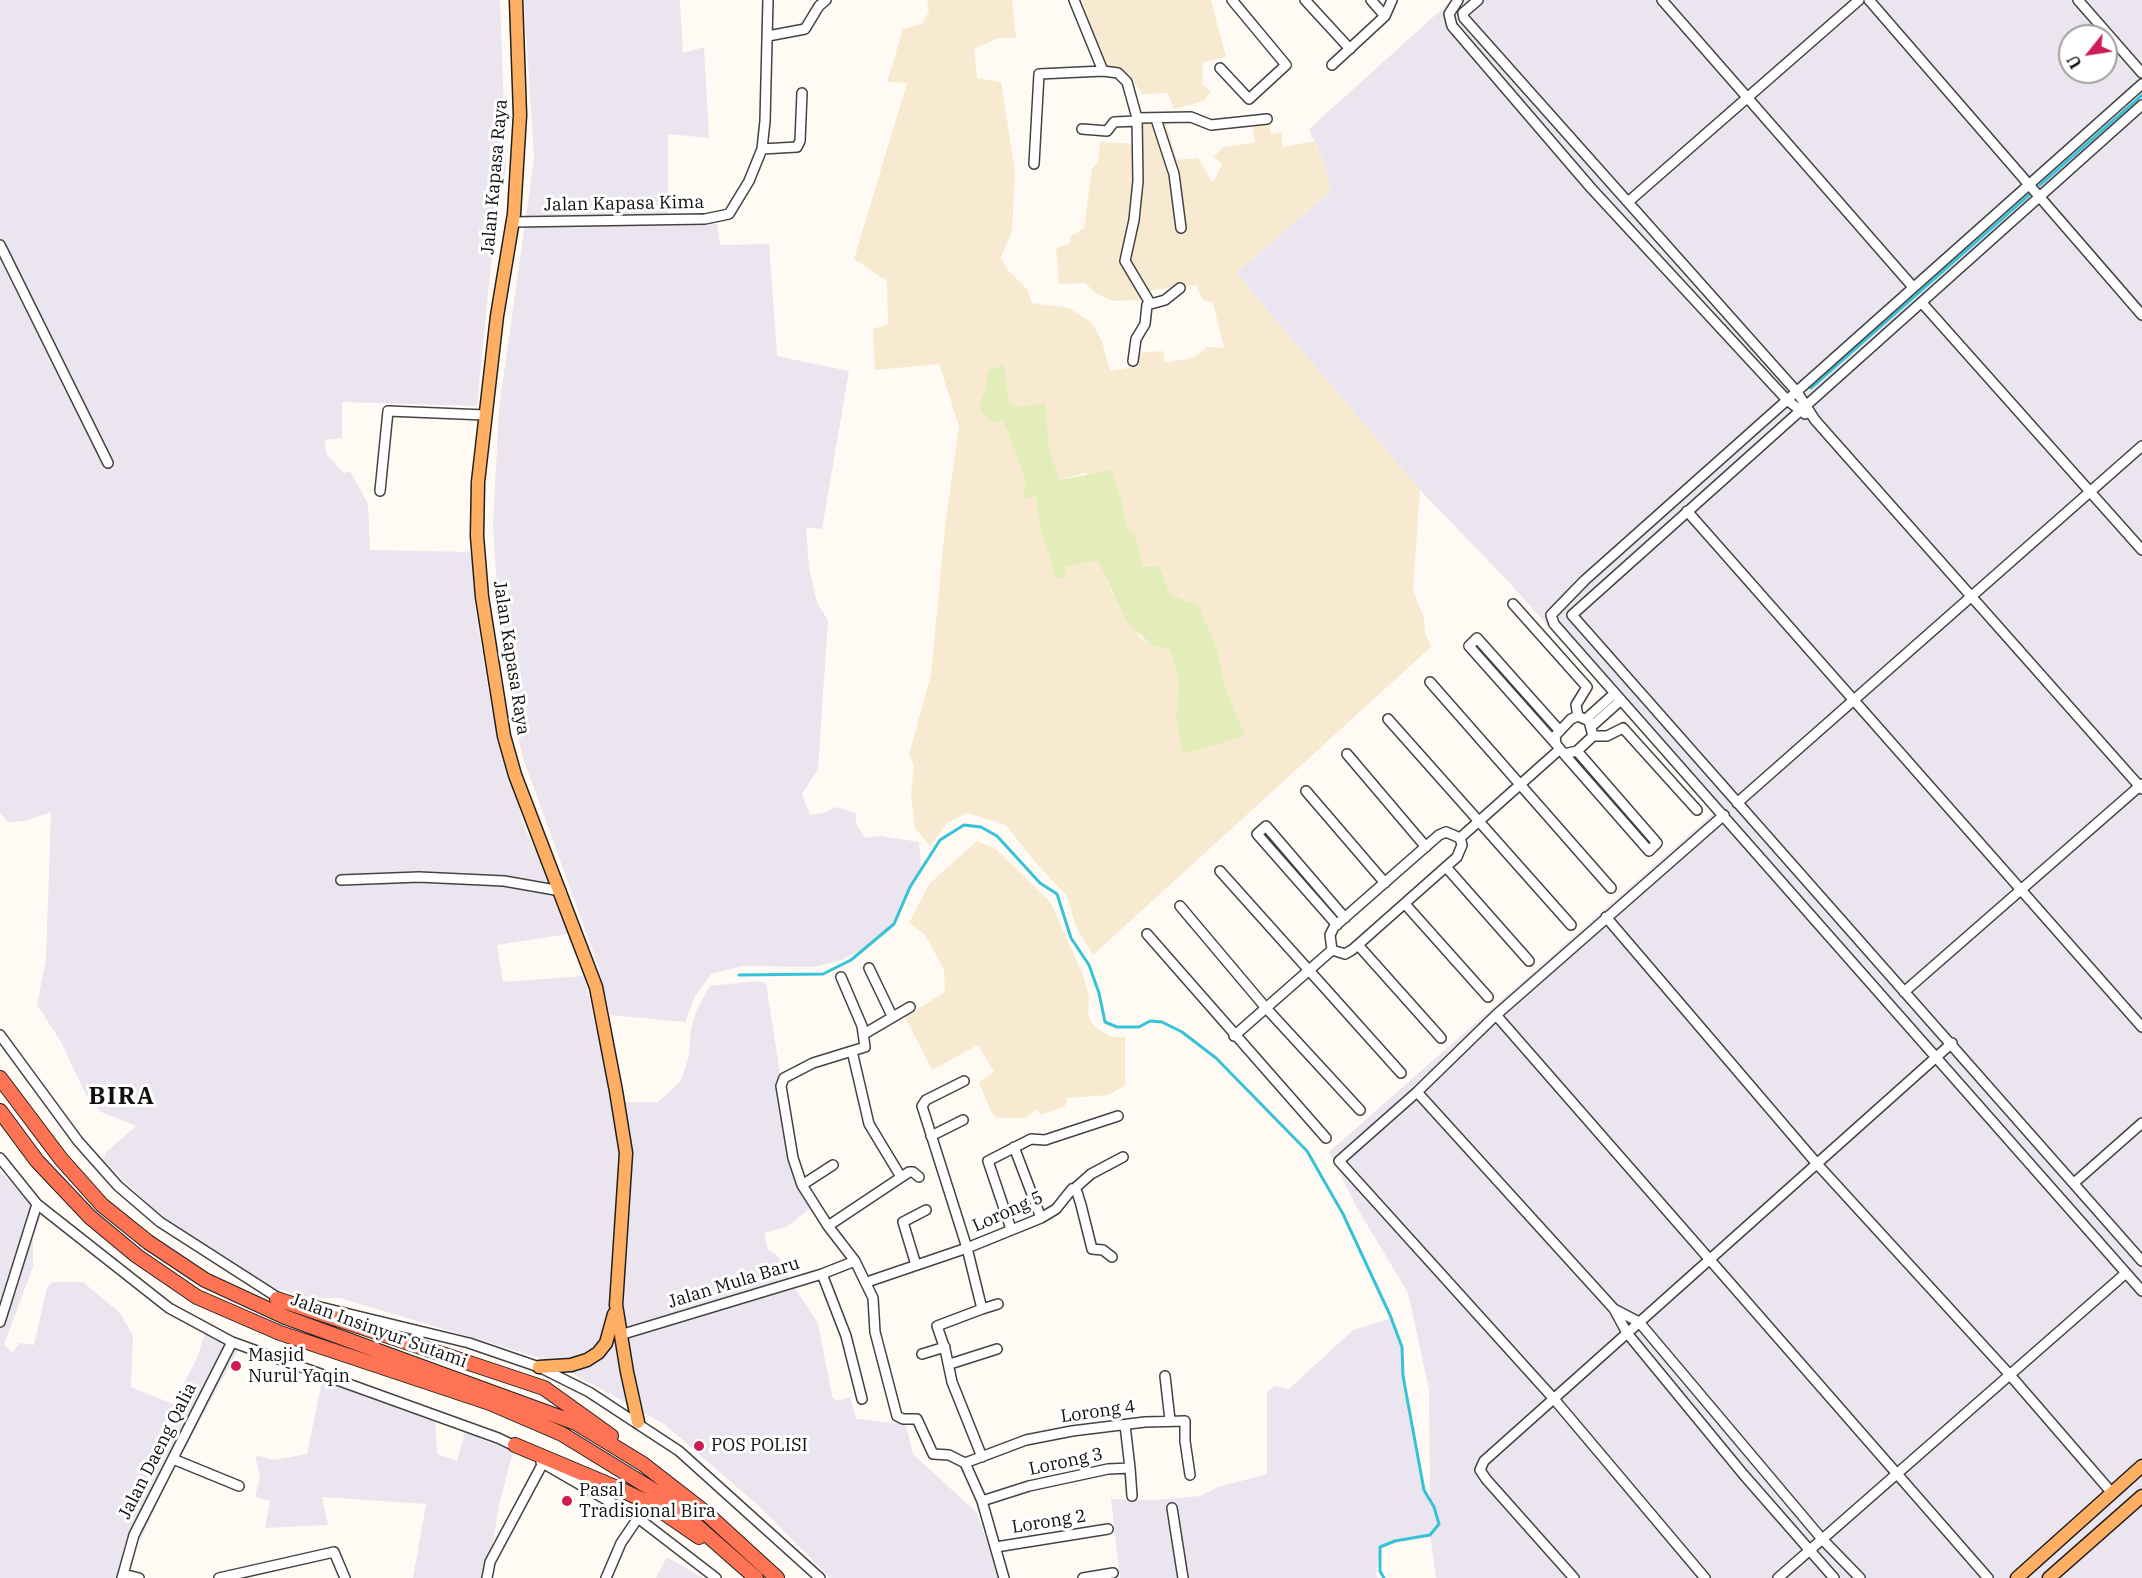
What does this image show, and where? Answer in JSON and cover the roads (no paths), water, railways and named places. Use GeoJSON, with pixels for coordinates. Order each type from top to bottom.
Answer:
{"type":"FeatureCollection","features":[{"type":"Feature","properties":{"kind":"highway","name":"Jalan Insinyur Sutami"},"geometry":{"type":"LineString","coordinates":[[0,1078],[61,1160],[102,1205],[148,1242],[205,1280],[285,1317],[539,1407],[576,1423],[644,1464],[706,1513],[777,1578]]}},
{"type":"Feature","properties":{"kind":"highway","name":"Jalan Insinyur Sutami"},"geometry":{"type":"LineString","coordinates":[[0,1110],[38,1161],[90,1217],[137,1256],[197,1296],[280,1333],[490,1403],[562,1434],[663,1497],[755,1578]]}},
{"type":"Feature","properties":{"kind":"highway"},"geometry":{"type":"LineString","coordinates":[[277,1299],[544,1388],[579,1410],[644,1464]]}},
{"type":"Feature","properties":{"kind":"highway"},"geometry":{"type":"LineString","coordinates":[[515,1445],[651,1504],[755,1578]]}},
{"type":"Feature","properties":{"kind":"main road","name":"Jalan Kapasa Raya"},"geometry":{"type":"LineString","coordinates":[[516,0],[520,97],[513,222],[497,316],[478,482],[477,536],[482,597],[504,736],[515,775],[596,987],[624,1134],[626,1175],[616,1305],[610,1332],[598,1353],[587,1360],[571,1365],[539,1367]]}},
{"type":"Feature","properties":{"kind":"main road","name":"Jalan Kapasa Raya"},"geometry":{"type":"LineString","coordinates":[[616,1305],[638,1422]]}},
{"type":"Feature","properties":{"kind":"main road"},"geometry":{"type":"LineString","coordinates":[[2017,1578],[2142,1466]]}},
{"type":"Feature","properties":{"kind":"main road"},"geometry":{"type":"LineString","coordinates":[[2049,1578],[2142,1496]]}},
{"type":"Feature","properties":{"kind":"street","name":"Jalan Kapasa Kima"},"geometry":{"type":"LineString","coordinates":[[513,222],[723,217],[735,206],[762,148],[768,0]]}},
{"type":"Feature","properties":{"kind":"street"},"geometry":{"type":"LineString","coordinates":[[768,36],[805,29],[819,6],[826,0]]}},
{"type":"Feature","properties":{"kind":"street"},"geometry":{"type":"LineString","coordinates":[[1074,0],[1103,70]]}},
{"type":"Feature","properties":{"kind":"street"},"geometry":{"type":"LineString","coordinates":[[1220,68],[1249,99],[1286,65],[1232,0]]}},
{"type":"Feature","properties":{"kind":"street"},"geometry":{"type":"LineString","coordinates":[[1305,0],[1350,49]]}},
{"type":"Feature","properties":{"kind":"street"},"geometry":{"type":"LineString","coordinates":[[1371,0],[1385,16]]}},
{"type":"Feature","properties":{"kind":"street"},"geometry":{"type":"LineString","coordinates":[[1332,65],[1385,16],[1392,0]]}},
{"type":"Feature","properties":{"kind":"street"},"geometry":{"type":"LineString","coordinates":[[1458,0],[1452,7],[1450,17],[1452,26],[1591,188],[1787,400],[1804,408]]}},
{"type":"Feature","properties":{"kind":"street"},"geometry":{"type":"LineString","coordinates":[[1450,17],[1462,14],[1478,0]]}},
{"type":"Feature","properties":{"kind":"street"},"geometry":{"type":"LineString","coordinates":[[1662,0],[1913,287]]}},
{"type":"Feature","properties":{"kind":"street"},"geometry":{"type":"LineString","coordinates":[[1628,202],[1859,0]]}},
{"type":"Feature","properties":{"kind":"street"},"geometry":{"type":"LineString","coordinates":[[1869,0],[2142,315]]}},
{"type":"Feature","properties":{"kind":"street"},"geometry":{"type":"LineString","coordinates":[[2078,0],[2142,72]]}},
{"type":"Feature","properties":{"kind":"street"},"geometry":{"type":"LineString","coordinates":[[1462,14],[1797,392],[1804,408],[2141,786],[1904,992]]}},
{"type":"Feature","properties":{"kind":"street"},"geometry":{"type":"LineString","coordinates":[[1034,164],[1039,74],[1103,70],[1118,73],[1127,82],[1137,120],[1138,181],[1125,261],[1150,303]]}},
{"type":"Feature","properties":{"kind":"street"},"geometry":{"type":"LineString","coordinates":[[2142,84],[1585,580],[1552,612],[1552,619],[1618,696],[2142,1291]]}},
{"type":"Feature","properties":{"kind":"street"},"geometry":{"type":"LineString","coordinates":[[762,148],[797,147],[800,141],[802,93]]}},
{"type":"Feature","properties":{"kind":"street"},"geometry":{"type":"LineString","coordinates":[[1552,619],[1572,615],[2142,105]]}},
{"type":"Feature","properties":{"kind":"street"},"geometry":{"type":"LineString","coordinates":[[1082,129],[1107,131],[1114,122],[1191,117],[1211,125],[1267,119]]}},
{"type":"Feature","properties":{"kind":"street"},"geometry":{"type":"LineString","coordinates":[[1156,119],[1174,174],[1181,228]]}},
{"type":"Feature","properties":{"kind":"street"},"geometry":{"type":"LineString","coordinates":[[0,245],[108,463]]}},
{"type":"Feature","properties":{"kind":"street"},"geometry":{"type":"LineString","coordinates":[[1133,361],[1135,344],[1143,329],[1146,308],[1150,303],[1165,300],[1180,288]]}},
{"type":"Feature","properties":{"kind":"street"},"geometry":{"type":"LineString","coordinates":[[1922,303],[2142,550]]}},
{"type":"Feature","properties":{"kind":"street"},"geometry":{"type":"LineString","coordinates":[[380,491],[388,411],[485,415]]}},
{"type":"Feature","properties":{"kind":"street"},"geometry":{"type":"LineString","coordinates":[[1737,803],[2142,446]]}},
{"type":"Feature","properties":{"kind":"street"},"geometry":{"type":"LineString","coordinates":[[1688,511],[2142,1027]]}},
{"type":"Feature","properties":{"kind":"street"},"geometry":{"type":"LineString","coordinates":[[1513,604],[1587,687],[1576,705],[1587,724],[1607,736],[1623,728],[1697,810]]}},
{"type":"Feature","properties":{"kind":"street"},"geometry":{"type":"LineString","coordinates":[[1572,615],[2142,1261]]}},
{"type":"Feature","properties":{"kind":"street"},"geometry":{"type":"LineString","coordinates":[[1460,838],[1560,749],[1577,751],[1657,843],[1649,850],[1560,749],[1468,646],[1477,638],[1559,730]]}},
{"type":"Feature","properties":{"kind":"street"},"geometry":{"type":"LineString","coordinates":[[1430,682],[1611,888]]}},
{"type":"Feature","properties":{"kind":"street"},"geometry":{"type":"LineString","coordinates":[[1577,751],[1587,724],[1618,696]]}},
{"type":"Feature","properties":{"kind":"street"},"geometry":{"type":"LineString","coordinates":[[1388,719],[1570,925]]}},
{"type":"Feature","properties":{"kind":"street"},"geometry":{"type":"LineString","coordinates":[[1560,749],[1555,736],[1559,730],[1587,724]]}},
{"type":"Feature","properties":{"kind":"street"},"geometry":{"type":"LineString","coordinates":[[1347,754],[1426,847]]}},
{"type":"Feature","properties":{"kind":"street"},"geometry":{"type":"LineString","coordinates":[[1306,791],[1385,883]]}},
{"type":"Feature","properties":{"kind":"street"},"geometry":{"type":"LineString","coordinates":[[1705,1578],[1554,1399],[1339,1161],[1417,1092],[1496,1015],[1724,815]]}},
{"type":"Feature","properties":{"kind":"street"},"geometry":{"type":"LineString","coordinates":[[1266,826],[1341,921],[1257,834],[1266,826]]}},
{"type":"Feature","properties":{"kind":"street"},"geometry":{"type":"LineString","coordinates":[[1332,950],[1330,935],[1341,921],[1446,832],[1460,838]]}},
{"type":"Feature","properties":{"kind":"street"},"geometry":{"type":"LineString","coordinates":[[1332,950],[1345,954],[1405,904],[1461,852],[1460,838]]}},
{"type":"Feature","properties":{"kind":"street"},"geometry":{"type":"LineString","coordinates":[[1446,867],[1529,961]]}},
{"type":"Feature","properties":{"kind":"street"},"geometry":{"type":"LineString","coordinates":[[1220,871],[1401,1073]]}},
{"type":"Feature","properties":{"kind":"street"},"geometry":{"type":"LineString","coordinates":[[341,880],[419,877],[504,881],[561,891]]}},
{"type":"Feature","properties":{"kind":"street"},"geometry":{"type":"LineString","coordinates":[[1405,904],[1488,997]]}},
{"type":"Feature","properties":{"kind":"street"},"geometry":{"type":"LineString","coordinates":[[1180,906],[1266,1008],[1360,1110]]}},
{"type":"Feature","properties":{"kind":"street"},"geometry":{"type":"LineString","coordinates":[[1606,918],[1818,1165],[2010,1375],[2112,1493]]}},
{"type":"Feature","properties":{"kind":"street"},"geometry":{"type":"LineString","coordinates":[[1147,934],[1234,1036],[1326,1138]]}},
{"type":"Feature","properties":{"kind":"street"},"geometry":{"type":"LineString","coordinates":[[1358,945],[1441,1038]]}},
{"type":"Feature","properties":{"kind":"street"},"geometry":{"type":"LineString","coordinates":[[1234,1036],[1332,950]]}},
{"type":"Feature","properties":{"kind":"street"},"geometry":{"type":"LineString","coordinates":[[869,968],[892,1016]]}},
{"type":"Feature","properties":{"kind":"street"},"geometry":{"type":"LineString","coordinates":[[841,978],[864,1034],[865,1047],[813,1063],[795,1071],[781,1082],[792,1156],[802,1185],[867,1282],[873,1298],[875,1332],[897,1416],[903,1419],[917,1419],[936,1456],[950,1455],[965,1463],[982,1501],[1004,1578]]}},
{"type":"Feature","properties":{"kind":"street"},"geometry":{"type":"LineString","coordinates":[[864,1034],[910,1006]]}},
{"type":"Feature","properties":{"kind":"street"},"geometry":{"type":"LineString","coordinates":[[1496,1015],[1711,1258],[1988,1578]]}},
{"type":"Feature","properties":{"kind":"street"},"geometry":{"type":"LineString","coordinates":[[0,1035],[78,1141],[118,1186],[159,1222],[277,1299],[327,1308],[469,1343],[539,1367],[589,1392],[679,1450],[722,1486],[820,1578]]}},
{"type":"Feature","properties":{"kind":"street"},"geometry":{"type":"LineString","coordinates":[[1574,1578],[1480,1470],[1484,1461],[1938,1058],[1952,1043]]}},
{"type":"Feature","properties":{"kind":"street"},"geometry":{"type":"LineString","coordinates":[[852,1051],[869,1124],[901,1178]]}},
{"type":"Feature","properties":{"kind":"street"},"geometry":{"type":"LineString","coordinates":[[963,1081],[922,1103],[967,1248],[982,1309]]}},
{"type":"Feature","properties":{"kind":"street"},"geometry":{"type":"LineString","coordinates":[[1417,1092],[1614,1309],[1627,1333],[1834,1578]]}},
{"type":"Feature","properties":{"kind":"street"},"geometry":{"type":"LineString","coordinates":[[1011,1229],[988,1162],[1031,1139],[1045,1140],[1118,1116]]}},
{"type":"Feature","properties":{"kind":"street"},"geometry":{"type":"LineString","coordinates":[[931,1136],[963,1120]]}},
{"type":"Feature","properties":{"kind":"street"},"geometry":{"type":"LineString","coordinates":[[2074,1183],[2142,1123]]}},
{"type":"Feature","properties":{"kind":"street"},"geometry":{"type":"LineString","coordinates":[[1014,1147],[1041,1218]]}},
{"type":"Feature","properties":{"kind":"street","name":"Lorong 5"},"geometry":{"type":"LineString","coordinates":[[867,1282],[967,1248],[1041,1218],[1056,1209],[1067,1193],[1091,1174],[1123,1156]]}},
{"type":"Feature","properties":{"kind":"street"},"geometry":{"type":"LineString","coordinates":[[0,1158],[37,1204],[169,1308],[232,1342],[515,1445],[638,1518],[716,1578]]}},
{"type":"Feature","properties":{"kind":"street"},"geometry":{"type":"LineString","coordinates":[[802,1185],[832,1165]]}},
{"type":"Feature","properties":{"kind":"street"},"geometry":{"type":"LineString","coordinates":[[828,1226],[912,1171],[919,1177]]}},
{"type":"Feature","properties":{"kind":"street"},"geometry":{"type":"LineString","coordinates":[[1074,1189],[1081,1205],[1091,1248],[1103,1250],[1112,1257]]}},
{"type":"Feature","properties":{"kind":"street"},"geometry":{"type":"LineString","coordinates":[[0,1322],[37,1204]]}},
{"type":"Feature","properties":{"kind":"street"},"geometry":{"type":"LineString","coordinates":[[916,1265],[903,1222],[926,1210]]}},
{"type":"Feature","properties":{"kind":"street","name":"Jalan Mula Baru"},"geometry":{"type":"LineString","coordinates":[[620,1335],[822,1274],[855,1261]]}},
{"type":"Feature","properties":{"kind":"street"},"geometry":{"type":"LineString","coordinates":[[1778,1578],[2126,1273]]}},
{"type":"Feature","properties":{"kind":"street"},"geometry":{"type":"LineString","coordinates":[[822,1274],[846,1336],[862,1399]]}},
{"type":"Feature","properties":{"kind":"street"},"geometry":{"type":"LineString","coordinates":[[982,1457],[952,1382],[950,1364],[937,1325],[998,1304]]}},
{"type":"Feature","properties":{"kind":"street"},"geometry":{"type":"LineString","coordinates":[[1614,1309],[1639,1322],[1822,1539],[1860,1578]]}},
{"type":"Feature","properties":{"kind":"street","name":"Jalan Daeng Qalia"},"geometry":{"type":"LineString","coordinates":[[123,1576],[134,1535],[232,1342]]}},
{"type":"Feature","properties":{"kind":"street"},"geometry":{"type":"LineString","coordinates":[[922,1354],[945,1347]]}},
{"type":"Feature","properties":{"kind":"street"},"geometry":{"type":"LineString","coordinates":[[950,1364],[997,1349]]}},
{"type":"Feature","properties":{"kind":"street"},"geometry":{"type":"LineString","coordinates":[[1165,1377],[1170,1420]]}},
{"type":"Feature","properties":{"kind":"street","name":"Lorong 4"},"geometry":{"type":"LineString","coordinates":[[965,1463],[1026,1440],[1072,1431],[1185,1417],[1185,1441],[1190,1475]]}},
{"type":"Feature","properties":{"kind":"street"},"geometry":{"type":"LineString","coordinates":[[1125,1425],[1130,1468]]}},
{"type":"Feature","properties":{"kind":"street"},"geometry":{"type":"LineString","coordinates":[[173,1459],[239,1486]]}},
{"type":"Feature","properties":{"kind":"street"},"geometry":{"type":"LineString","coordinates":[[487,1578],[490,1562],[543,1463]]}},
{"type":"Feature","properties":{"kind":"street","name":"Lorong 3"},"geometry":{"type":"LineString","coordinates":[[982,1501],[1029,1486],[1108,1469],[1130,1468],[1132,1496]]}},
{"type":"Feature","properties":{"kind":"street"},"geometry":{"type":"LineString","coordinates":[[1172,1508],[1183,1578]]}},
{"type":"Feature","properties":{"kind":"street"},"geometry":{"type":"LineString","coordinates":[[606,1578],[621,1543],[638,1518]]}},
{"type":"Feature","properties":{"kind":"street","name":"Lorong 2"},"geometry":{"type":"LineString","coordinates":[[996,1547],[1108,1529]]}},
{"type":"Feature","properties":{"kind":"street"},"geometry":{"type":"LineString","coordinates":[[219,1578],[333,1552],[345,1578]]}},
{"type":"Feature","properties":{"kind":"street"},"geometry":{"type":"LineString","coordinates":[[1083,1578],[1113,1573]]}},
{"type":"Feature","properties":{"kind":"street"},"geometry":{"type":"LineString","coordinates":[[123,1576],[139,1578]]}},
{"type":"Feature","properties":{"kind":"waterway"},"geometry":{"type":"LineString","coordinates":[[2040,185],[2142,95]]}},
{"type":"Feature","properties":{"kind":"waterway"},"geometry":{"type":"LineString","coordinates":[[1811,388],[2029,195]]}},
{"type":"Feature","properties":{"kind":"waterway"},"geometry":{"type":"LineString","coordinates":[[739,975],[823,974],[851,960],[894,924],[910,887],[940,840],[964,825],[981,827],[997,836],[1040,883],[1057,894],[1071,938],[1089,965],[1099,993],[1105,1022],[1117,1027],[1139,1027],[1150,1021],[1162,1022],[1182,1032],[1216,1058],[1307,1151],[1343,1214],[1390,1315],[1402,1347],[1403,1376],[1424,1490],[1434,1507],[1439,1524],[1430,1535],[1395,1541],[1380,1547],[1380,1571],[1384,1578]]}},
{"type":"Feature","properties":{"kind":"place","name":"Masjid Nurul Yaqin"},"geometry":{"type":"Point","coordinates":[236,1366]}},
{"type":"Feature","properties":{"kind":"place","name":"POS POLISI"},"geometry":{"type":"Point","coordinates":[699,1446]}},
{"type":"Feature","properties":{"kind":"place","name":"Pasal Tradisional Bira"},"geometry":{"type":"Point","coordinates":[567,1501]}},
{"type":"Feature","properties":{"kind":"district","name":"BIRA"},"geometry":{"type":"Point","coordinates":[122,1097]}}]}
